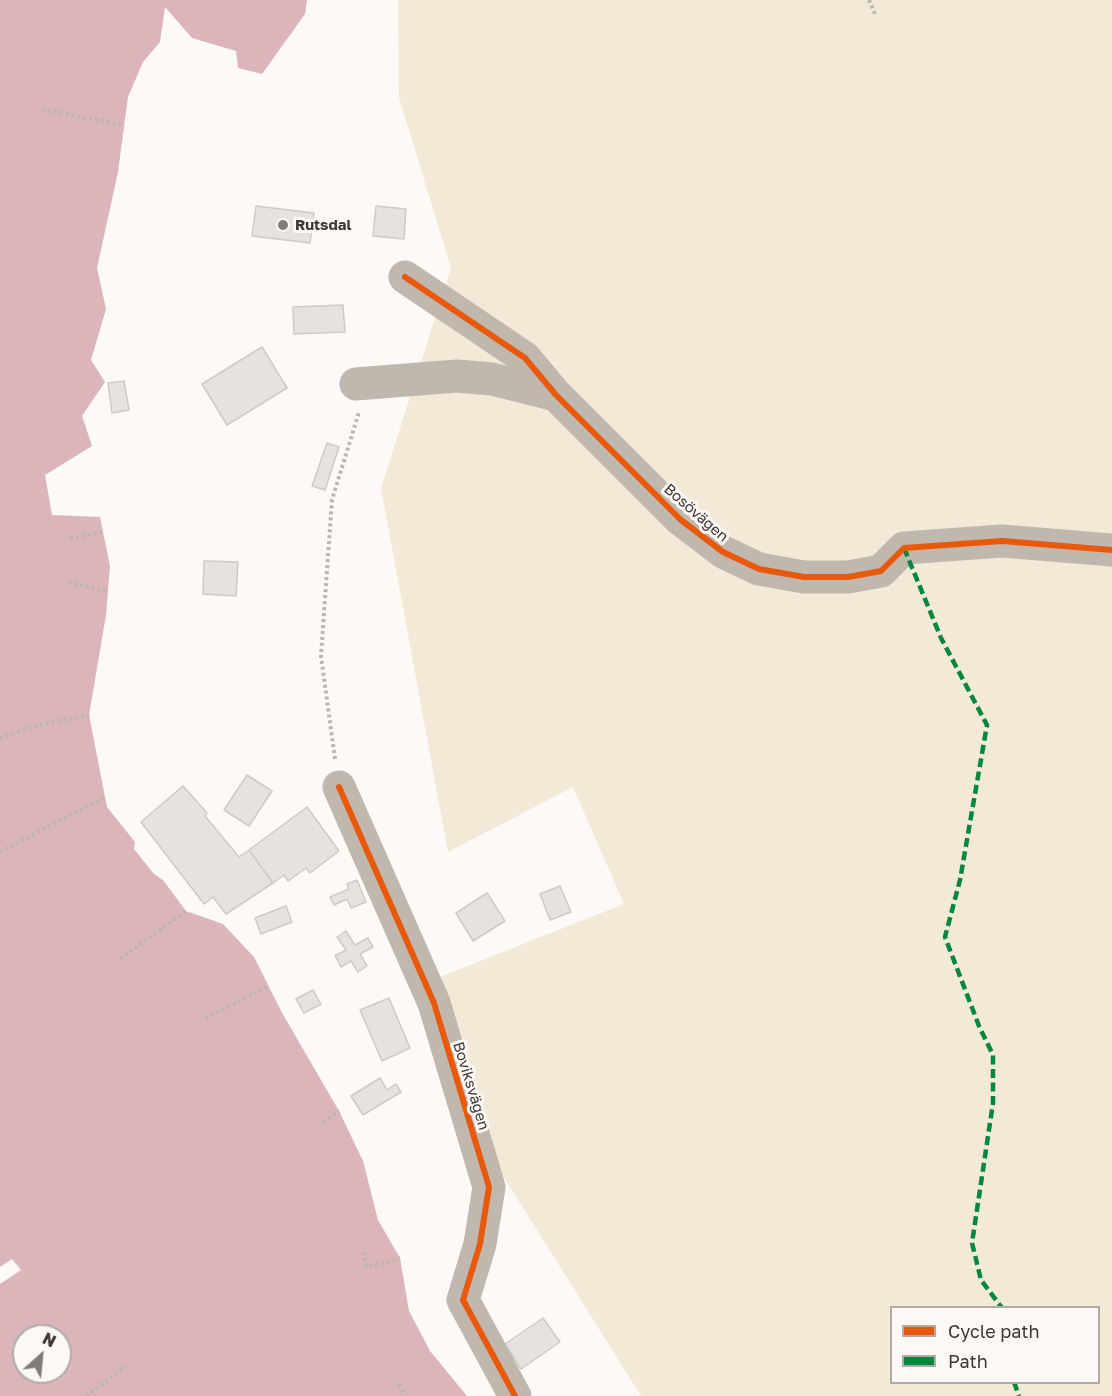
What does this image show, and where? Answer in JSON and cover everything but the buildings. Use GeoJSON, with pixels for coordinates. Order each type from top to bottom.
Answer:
{"type":"FeatureCollection","features":[{"type":"Feature","properties":{"kind":"street","name":"Bosövägen"},"geometry":{"type":"LineString","coordinates":[[405,277],[525,358],[556,395],[681,520],[723,552],[759,569],[804,577],[848,577],[881,571],[904,548],[1002,541],[1112,550]]}},
{"type":"Feature","properties":{"kind":"street"},"geometry":{"type":"LineString","coordinates":[[362,383],[458,376],[492,379],[556,395]]}},
{"type":"Feature","properties":{"kind":"street","name":"Boviksvägen"},"geometry":{"type":"LineString","coordinates":[[339,787],[434,1003],[489,1187],[480,1244],[463,1300],[515,1396]]}},
{"type":"Feature","properties":{"kind":"path"},"geometry":{"type":"LineString","coordinates":[[869,0],[874,14]]}},
{"type":"Feature","properties":{"kind":"path"},"geometry":{"type":"LineString","coordinates":[[42,109],[123,125]]}},
{"type":"Feature","properties":{"kind":"path"},"geometry":{"type":"LineString","coordinates":[[339,787],[321,656],[332,500],[362,383]]}},
{"type":"Feature","properties":{"kind":"path"},"geometry":{"type":"LineString","coordinates":[[70,538],[103,532]]}},
{"type":"Feature","properties":{"kind":"path"},"geometry":{"type":"LineString","coordinates":[[68,583],[108,591]]}},
{"type":"Feature","properties":{"kind":"path"},"geometry":{"type":"LineString","coordinates":[[0,738],[42,724],[89,715]]}},
{"type":"Feature","properties":{"kind":"path"},"geometry":{"type":"LineString","coordinates":[[0,852],[104,797]]}},
{"type":"Feature","properties":{"kind":"path"},"geometry":{"type":"LineString","coordinates":[[120,959],[186,911]]}},
{"type":"Feature","properties":{"kind":"path"},"geometry":{"type":"LineString","coordinates":[[206,1018],[269,986]]}},
{"type":"Feature","properties":{"kind":"path"},"geometry":{"type":"LineString","coordinates":[[323,1122],[339,1111]]}},
{"type":"Feature","properties":{"kind":"path"},"geometry":{"type":"LineString","coordinates":[[363,1252],[367,1267],[400,1258]]}},
{"type":"Feature","properties":{"kind":"path"},"geometry":{"type":"LineString","coordinates":[[86,1396],[126,1366]]}},
{"type":"Feature","properties":{"kind":"path"},"geometry":{"type":"LineString","coordinates":[[399,1384],[405,1396]]}},
{"type":"Feature","properties":{"kind":"shaded area"},"geometry":{"type":"Polygon","coordinates":[[[0,0],[307,0],[305,14],[262,74],[238,68],[236,51],[192,38],[165,7],[160,42],[143,62],[128,97],[118,172],[97,268],[106,309],[91,360],[105,382],[82,416],[92,446],[45,475],[52,515],[100,517],[110,566],[106,615],[89,715],[107,807],[135,842],[134,849],[154,874],[163,880],[186,911],[223,924],[254,957],[281,1011],[339,1111],[363,1161],[378,1220],[400,1258],[409,1311],[430,1351],[467,1396],[0,1396],[0,0]]]}},
{"type":"Feature","properties":{"kind":"shaded area"},"geometry":{"type":"Polygon","coordinates":[[[398,0],[1112,0],[1112,1396],[641,1396],[498,1168],[435,979],[624,904],[573,787],[448,852],[381,488],[451,268],[399,97],[398,0]]]}},
{"type":"Feature","properties":{"kind":"pier"},"geometry":{"type":"Polygon","coordinates":[[[12,1259],[21,1270],[0,1284],[0,1267],[12,1259]]]}},
{"type":"Feature","properties":{"kind":"marked path"},"geometry":{"type":"LineString","coordinates":[[904,548],[941,638],[987,725],[960,880],[945,937],[979,1026],[993,1055],[993,1103],[972,1243],[981,1280],[1000,1306]]}},
{"type":"Feature","properties":{"kind":"marked path"},"geometry":{"type":"LineString","coordinates":[[1015,1384],[1019,1396]]}},
{"type":"Feature","properties":{"kind":"cycle path"},"geometry":{"type":"LineString","coordinates":[[405,277],[525,358],[556,395],[681,520],[723,552],[759,569],[804,577],[848,577],[881,571],[904,548],[1002,541],[1112,550]]}},
{"type":"Feature","properties":{"kind":"cycle path"},"geometry":{"type":"LineString","coordinates":[[339,787],[434,1003],[489,1187],[480,1244],[463,1300],[515,1396]]}},
{"type":"Feature","properties":{"kind":"place","name":"Rutsdal"},"geometry":{"type":"Point","coordinates":[283,225]}}]}
